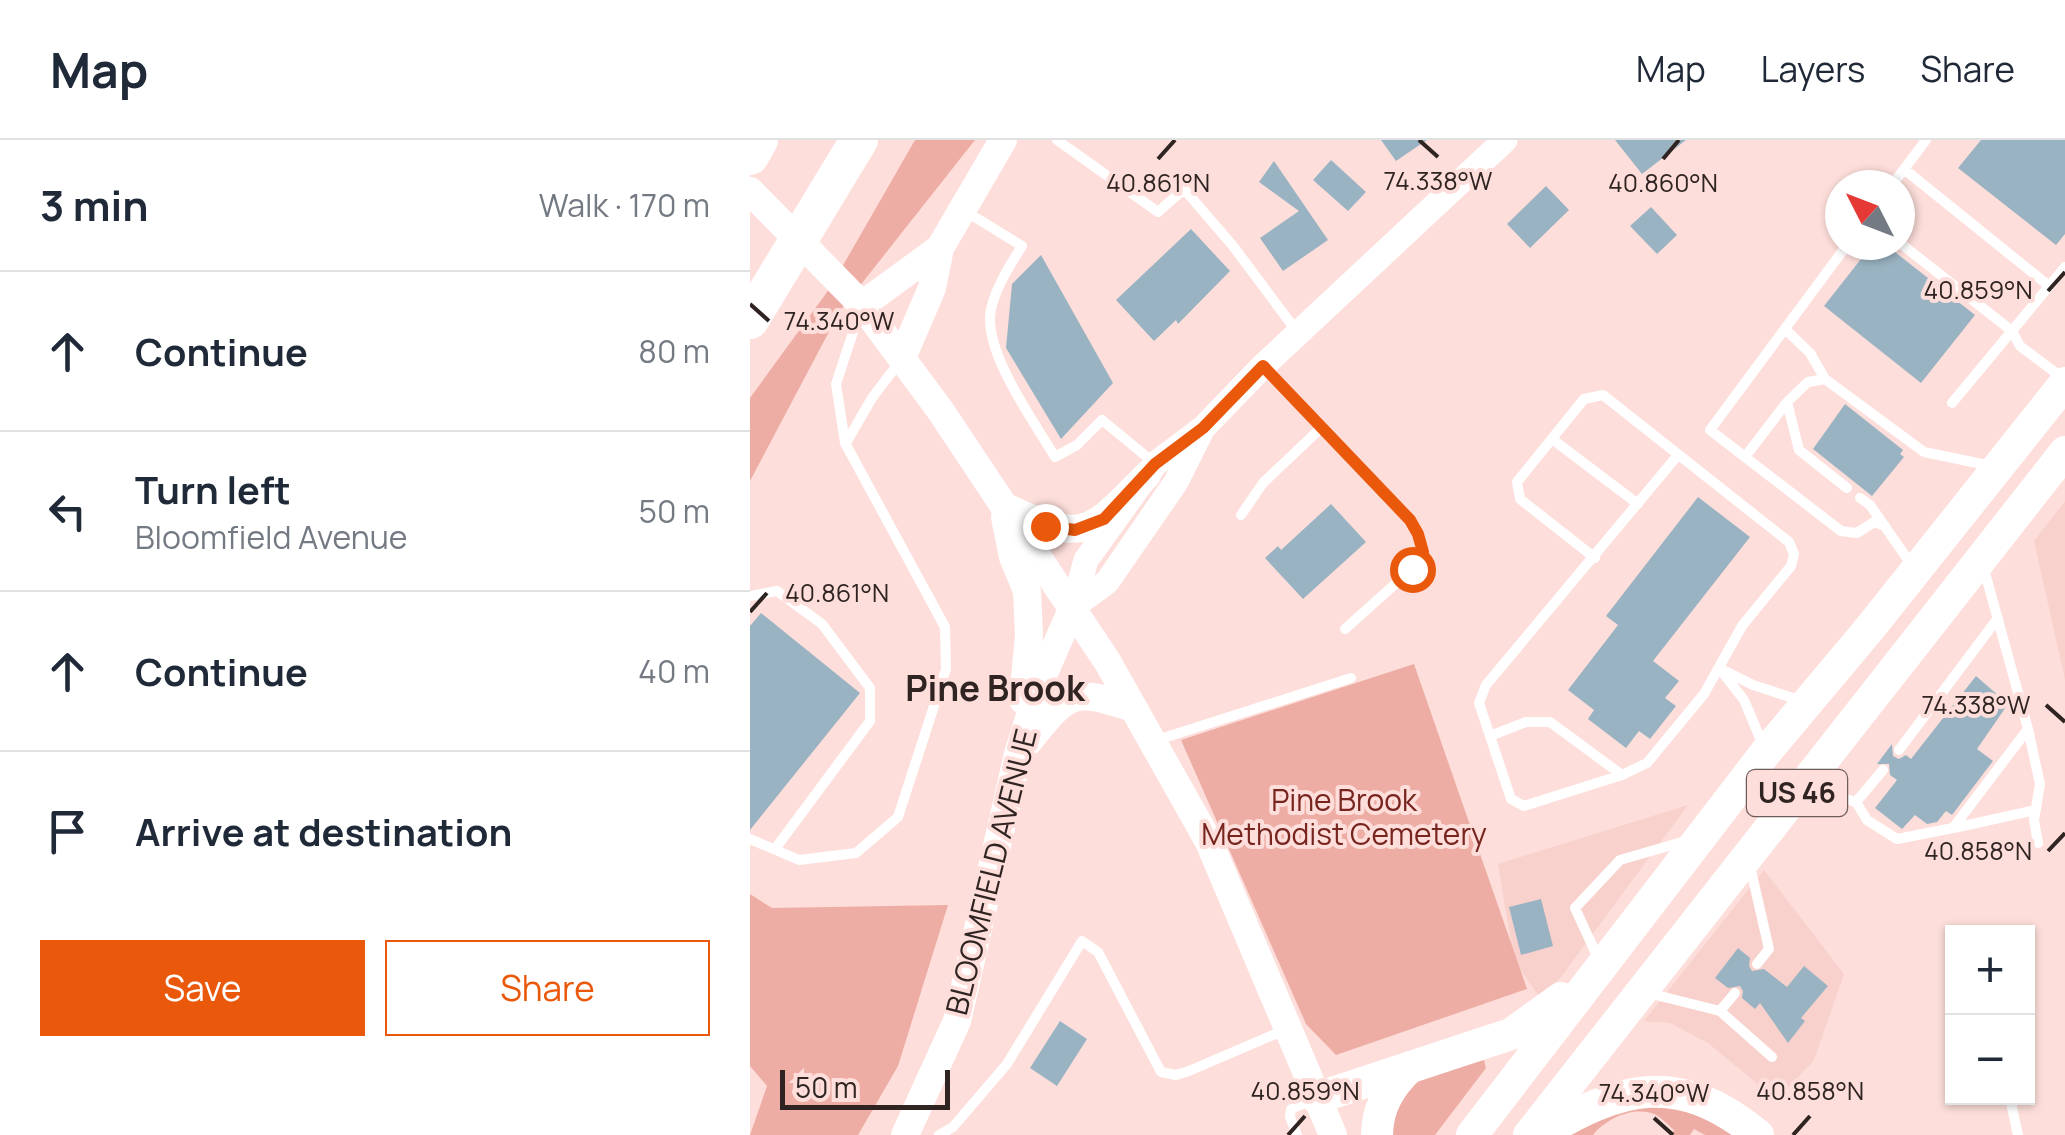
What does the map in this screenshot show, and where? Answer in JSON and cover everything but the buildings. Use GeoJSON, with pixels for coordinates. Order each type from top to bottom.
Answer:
{"type":"FeatureCollection","features":[{"type":"Feature","properties":{"kind":"highway"},"geometry":{"type":"LineString","coordinates":[[750,320],[859,140]]}},
{"type":"Feature","properties":{"kind":"highway","name":"US 46"},"geometry":{"type":"LineString","coordinates":[[1472,1135],[1698,838],[1916,572],[2065,382]]}},
{"type":"Feature","properties":{"kind":"highway","name":"US 46"},"geometry":{"type":"LineString","coordinates":[[1529,1135],[1981,558],[2044,486],[2065,452]]}},
{"type":"Feature","properties":{"kind":"highway"},"geometry":{"type":"LineString","coordinates":[[1317,1098],[1511,1034],[1601,964]]}},
{"type":"Feature","properties":{"kind":"highway"},"geometry":{"type":"LineString","coordinates":[[1376,1135],[1382,1104],[1410,1067]]}},
{"type":"Feature","properties":{"kind":"highway"},"geometry":{"type":"LineString","coordinates":[[1539,1135],[1604,1100],[1646,1091],[1693,1098],[1720,1109],[1758,1135]]}},
{"type":"Feature","properties":{"kind":"main road"},"geometry":{"type":"LineString","coordinates":[[902,358],[932,288],[940,248],[1003,140]]}},
{"type":"Feature","properties":{"kind":"main road"},"geometry":{"type":"LineString","coordinates":[[750,191],[862,305],[1073,607],[1209,842],[1334,1135]]}},
{"type":"Feature","properties":{"kind":"main road"},"geometry":{"type":"LineString","coordinates":[[862,305],[940,248]]}},
{"type":"Feature","properties":{"kind":"main road"},"geometry":{"type":"LineString","coordinates":[[1003,506],[1045,526],[1075,530],[1104,519],[1151,470]]}},
{"type":"Feature","properties":{"kind":"main road"},"geometry":{"type":"LineString","coordinates":[[1003,506],[1013,557],[1027,592],[1030,635],[1018,754]]}},
{"type":"Feature","properties":{"kind":"main road","name":"BLOOMFIELD AVENUE"},"geometry":{"type":"LineString","coordinates":[[905,1135],[957,1021],[1018,754],[1041,680],[1073,607]]}},
{"type":"Feature","properties":{"kind":"main road"},"geometry":{"type":"LineString","coordinates":[[1018,754],[1053,711],[1068,700],[1085,694],[1130,707]]}},
{"type":"Feature","properties":{"kind":"street","name":"BLOOMFIELD AVENUE"},"geometry":{"type":"LineString","coordinates":[[1073,607],[1086,560],[1151,470],[1203,428],[1263,366],[1505,140]]}},
{"type":"Feature","properties":{"kind":"street","name":"BLOOMFIELD AVENUE"},"geometry":{"type":"LineString","coordinates":[[1073,607],[1107,582],[1176,482],[1203,428]]}},
{"type":"Feature","properties":{"kind":"lane"},"geometry":{"type":"LineString","coordinates":[[1057,140],[1158,212],[1184,189],[1233,246],[1298,333]]}},
{"type":"Feature","properties":{"kind":"lane"},"geometry":{"type":"LineString","coordinates":[[1926,140],[1904,169],[2049,286]]}},
{"type":"Feature","properties":{"kind":"lane"},"geometry":{"type":"LineString","coordinates":[[964,210],[1022,246],[1006,271],[990,312],[994,350],[1056,457],[1077,445],[1102,420],[1151,470]]}},
{"type":"Feature","properties":{"kind":"lane"},"geometry":{"type":"LineString","coordinates":[[1915,255],[2012,330],[2020,346],[2065,382]]}},
{"type":"Feature","properties":{"kind":"lane"},"geometry":{"type":"LineString","coordinates":[[1837,260],[1710,430],[1841,531],[1857,532],[1874,522],[1884,526]]}},
{"type":"Feature","properties":{"kind":"lane"},"geometry":{"type":"LineString","coordinates":[[1952,403],[2064,272]]}},
{"type":"Feature","properties":{"kind":"lane"},"geometry":{"type":"LineString","coordinates":[[750,839],[799,860],[856,853],[898,817],[946,670],[945,627],[845,444],[836,384],[862,305]]}},
{"type":"Feature","properties":{"kind":"lane"},"geometry":{"type":"LineString","coordinates":[[1785,329],[1810,353],[1825,379],[1924,452],[1998,468]]}},
{"type":"Feature","properties":{"kind":"lane"},"geometry":{"type":"LineString","coordinates":[[845,444],[902,358]]}},
{"type":"Feature","properties":{"kind":"lane"},"geometry":{"type":"LineString","coordinates":[[1263,366],[1410,520],[1418,534],[1423,552],[1412,569],[1345,628]]}},
{"type":"Feature","properties":{"kind":"lane"},"geometry":{"type":"LineString","coordinates":[[1745,457],[1787,402],[1808,382],[1825,379]]}},
{"type":"Feature","properties":{"kind":"lane"},"geometry":{"type":"LineString","coordinates":[[1595,558],[1520,499],[1518,482],[1584,399],[1603,395],[1678,455],[1793,547],[1790,566],[1742,626],[1704,694],[1648,764],[1524,806],[1511,799],[1479,704],[1486,685],[1595,558],[1678,455]]}},
{"type":"Feature","properties":{"kind":"lane"},"geometry":{"type":"LineString","coordinates":[[1787,402],[1799,450],[1847,488]]}},
{"type":"Feature","properties":{"kind":"lane"},"geometry":{"type":"LineString","coordinates":[[1242,515],[1262,483],[1322,428]]}},
{"type":"Feature","properties":{"kind":"lane"},"geometry":{"type":"LineString","coordinates":[[1552,440],[1638,504]]}},
{"type":"Feature","properties":{"kind":"lane"},"geometry":{"type":"LineString","coordinates":[[1860,498],[1916,572]]}},
{"type":"Feature","properties":{"kind":"lane"},"geometry":{"type":"LineString","coordinates":[[1981,558],[2040,784],[2034,820],[2038,843]]}},
{"type":"Feature","properties":{"kind":"lane"},"geometry":{"type":"LineString","coordinates":[[750,596],[777,591],[822,624],[870,688],[870,721],[774,849]]}},
{"type":"Feature","properties":{"kind":"lane"},"geometry":{"type":"LineString","coordinates":[[1899,750],[1998,618]]}},
{"type":"Feature","properties":{"kind":"lane"},"geometry":{"type":"LineString","coordinates":[[1719,668],[1753,685],[1806,702]]}},
{"type":"Feature","properties":{"kind":"lane"},"geometry":{"type":"LineString","coordinates":[[1719,668],[1744,700],[1766,752]]}},
{"type":"Feature","properties":{"kind":"lane"},"geometry":{"type":"LineString","coordinates":[[1152,742],[1351,678]]}},
{"type":"Feature","properties":{"kind":"lane"},"geometry":{"type":"LineString","coordinates":[[1490,736],[1526,722],[1550,722],[1622,775]]}},
{"type":"Feature","properties":{"kind":"lane"},"geometry":{"type":"LineString","coordinates":[[1954,828],[2028,730]]}},
{"type":"Feature","properties":{"kind":"lane"},"geometry":{"type":"LineString","coordinates":[[1856,802],[1883,770]]}},
{"type":"Feature","properties":{"kind":"lane"},"geometry":{"type":"LineString","coordinates":[[1803,786],[1856,802],[1868,820],[1897,839],[2036,810]]}},
{"type":"Feature","properties":{"kind":"lane"},"geometry":{"type":"LineString","coordinates":[[1601,964],[1576,908],[1620,860],[1698,838]]}},
{"type":"Feature","properties":{"kind":"lane"},"geometry":{"type":"LineString","coordinates":[[1748,858],[1769,949],[1758,964]]}},
{"type":"Feature","properties":{"kind":"lane"},"geometry":{"type":"LineString","coordinates":[[939,1135],[953,1127],[1007,1064],[1082,941],[1098,952],[1161,1072],[1176,1076],[1288,1028]]}},
{"type":"Feature","properties":{"kind":"lane"},"geometry":{"type":"LineString","coordinates":[[1642,991],[1720,1011],[1772,1056]]}},
{"type":"Feature","properties":{"kind":"lane"},"geometry":{"type":"LineString","coordinates":[[1720,1011],[1734,993]]}},
{"type":"Feature","properties":{"kind":"lane"},"geometry":{"type":"LineString","coordinates":[[1297,1135],[1291,1108],[1317,1098]]}},
{"type":"Feature","properties":{"kind":"lane"},"geometry":{"type":"LineString","coordinates":[[2012,1105],[2018,1135]]}},
{"type":"Feature","properties":{"kind":"shaded area"},"geometry":{"type":"Polygon","coordinates":[[[2065,501],[2065,680],[2034,541],[2065,501]]]}},
{"type":"Feature","properties":{"kind":"shaded area"},"geometry":{"type":"Polygon","coordinates":[[[1688,805],[1561,977],[1539,997],[1514,960],[1498,864],[1688,805]]]}},
{"type":"Feature","properties":{"kind":"shaded area"},"geometry":{"type":"Polygon","coordinates":[[[1764,870],[1844,974],[1814,1060],[1777,1100],[1708,1043],[1670,1023],[1644,1021],[1764,870]]]}},
{"type":"Feature","properties":{"kind":"green space"},"geometry":{"type":"Polygon","coordinates":[[[915,140],[975,140],[840,311],[750,481],[750,398],[830,288],[915,140]]]}},
{"type":"Feature","properties":{"kind":"green space","name":"Pine Brook Methodist Cemetery"},"geometry":{"type":"Polygon","coordinates":[[[1414,664],[1527,989],[1336,1055],[1306,1024],[1181,740],[1414,664]]]}},
{"type":"Feature","properties":{"kind":"green space"},"geometry":{"type":"Polygon","coordinates":[[[750,894],[772,908],[948,905],[898,1066],[858,1135],[750,1135],[767,1086],[750,1066],[750,894]]]}},
{"type":"Feature","properties":{"kind":"green space"},"geometry":{"type":"Polygon","coordinates":[[[1484,1060],[1486,1068],[1435,1135],[1392,1135],[1399,1094],[1429,1074],[1484,1060]]]}},
{"type":"Feature","properties":{"kind":"green space"},"geometry":{"type":"Polygon","coordinates":[[[1666,1104],[1707,1119],[1734,1135],[1705,1135],[1694,1129],[1690,1135],[1671,1135],[1674,1130],[1659,1117],[1637,1112],[1612,1119],[1593,1135],[1561,1135],[1598,1113],[1666,1104]]]}},
{"type":"Feature","properties":{"kind":"district","name":"Pine Brook"},"geometry":{"type":"Point","coordinates":[995,689]}},
{"type":"Feature","properties":{"kind":"route"},"geometry":{"type":"LineString","coordinates":[[1045,526],[1075,530],[1104,519],[1155,464],[1203,428],[1263,366],[1410,520],[1423,552],[1412,569]]}}]}
